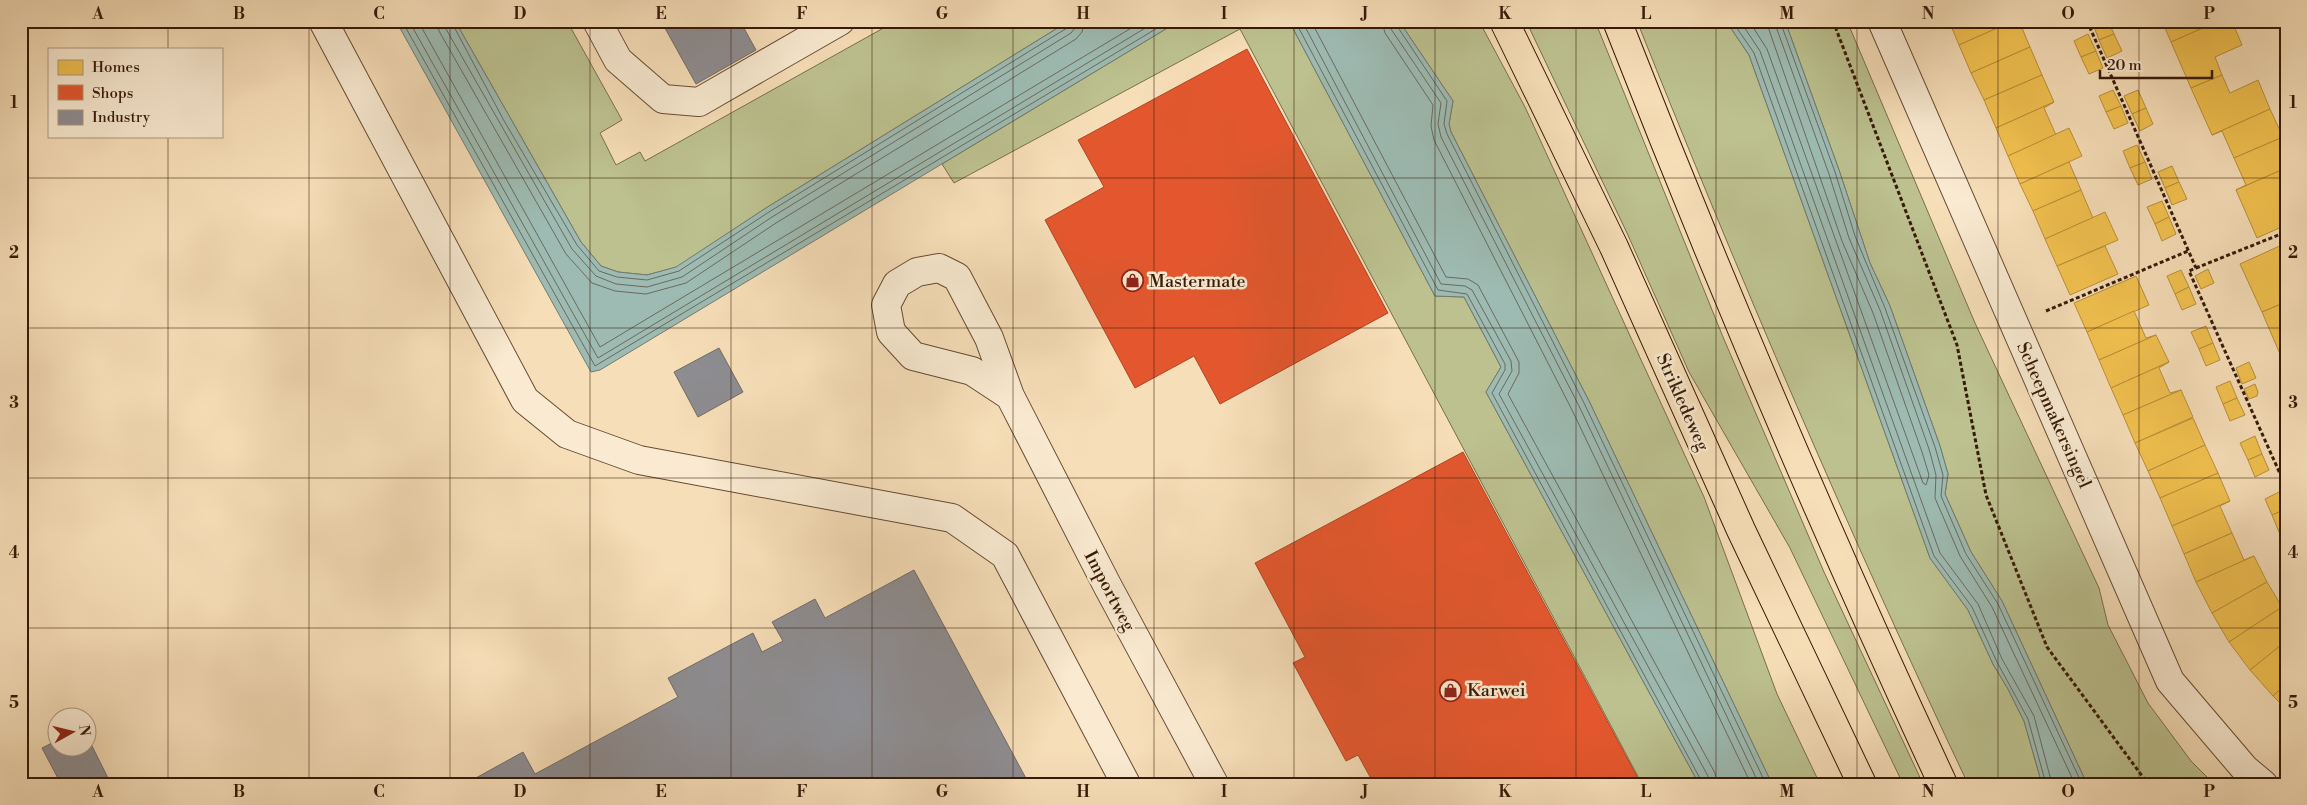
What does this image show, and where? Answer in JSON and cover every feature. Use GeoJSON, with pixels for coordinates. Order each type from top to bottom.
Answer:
{"type":"FeatureCollection","features":[{"type":"Feature","properties":{"kind":"main road","name":"Strikledeweg"},"geometry":{"type":"LineString","coordinates":[[1504,21],[1614,247],[1737,522],[1862,784]]}},
{"type":"Feature","properties":{"kind":"main road"},"geometry":{"type":"LineString","coordinates":[[1617,21],[1694,219],[1778,418],[1861,608],[1943,784]]}},
{"type":"Feature","properties":{"kind":"street"},"geometry":{"type":"LineString","coordinates":[[323,21],[526,400],[567,434],[639,460],[952,518],[1004,554],[1126,784]]}},
{"type":"Feature","properties":{"kind":"street"},"geometry":{"type":"LineString","coordinates":[[597,21],[618,60],[663,100],[699,102],[840,21]]}},
{"type":"Feature","properties":{"kind":"street","name":"Scheepmakersingel"},"geometry":{"type":"LineString","coordinates":[[1882,21],[2170,681],[2245,769],[2263,784]]}},
{"type":"Feature","properties":{"kind":"street","name":"Importweg"},"geometry":{"type":"LineString","coordinates":[[1010,396],[972,371],[913,356],[891,332],[886,304],[897,284],[917,272],[939,268],[957,277],[989,338],[1010,396],[1107,585],[1214,784]]}},
{"type":"Feature","properties":{"kind":"path"},"geometry":{"type":"LineString","coordinates":[[1833,21],[1957,346],[1986,495],[2047,647],[2148,784]]}},
{"type":"Feature","properties":{"kind":"path"},"geometry":{"type":"LineString","coordinates":[[2087,21],[2196,268]]}},
{"type":"Feature","properties":{"kind":"path"},"geometry":{"type":"LineString","coordinates":[[2286,232],[2188,271],[2286,487]]}},
{"type":"Feature","properties":{"kind":"path"},"geometry":{"type":"LineString","coordinates":[[2014,324],[2188,251]]}},
{"type":"Feature","properties":{"kind":"green space"},"geometry":{"type":"Polygon","coordinates":[[[455,21],[567,21],[622,120],[600,133],[616,165],[640,152],[645,161],[896,21],[1069,21],[766,208],[677,267],[647,275],[618,272],[601,266],[581,242],[455,21]]]}},
{"type":"Feature","properties":{"kind":"green space"},"geometry":{"type":"Polygon","coordinates":[[[1179,21],[1289,21],[1435,296],[1464,297],[1501,367],[1486,392],[1699,784],[1642,784],[1240,29],[954,183],[942,164],[1179,21]]]}},
{"type":"Feature","properties":{"kind":"green space"},"geometry":{"type":"Polygon","coordinates":[[[1399,21],[1479,21],[1525,107],[1704,497],[1777,694],[1820,784],[1772,784],[1589,401],[1451,132],[1449,124],[1453,101],[1399,21]]]}},
{"type":"Feature","properties":{"kind":"green space"},"geometry":{"type":"Polygon","coordinates":[[[1526,21],[1595,21],[1723,337],[1824,572],[1923,784],[1903,784],[1790,548],[1689,372],[1627,233],[1526,21]]]}},
{"type":"Feature","properties":{"kind":"green space"},"geometry":{"type":"Polygon","coordinates":[[[1637,21],[1726,21],[1749,55],[1930,558],[1968,610],[1993,664],[2024,721],[2042,784],[1968,784],[1796,405],[1715,214],[1637,21]]]}},
{"type":"Feature","properties":{"kind":"green space"},"geometry":{"type":"Polygon","coordinates":[[[1785,21],[1847,21],[1975,323],[2099,588],[2108,625],[2148,703],[2191,761],[2214,784],[2087,784],[2002,601],[1971,552],[1945,494],[1948,474],[1940,446],[1890,306],[1870,263],[1839,170],[1785,21]]]}},
{"type":"Feature","properties":{"kind":"water"},"geometry":{"type":"Polygon","coordinates":[[[396,21],[455,21],[581,242],[601,266],[618,272],[647,275],[676,267],[766,208],[1069,21],[1179,21],[600,370],[591,372],[396,21]]]}},
{"type":"Feature","properties":{"kind":"water"},"geometry":{"type":"Polygon","coordinates":[[[1289,21],[1399,21],[1453,101],[1449,124],[1451,132],[1589,401],[1772,784],[1699,784],[1486,392],[1501,367],[1464,297],[1435,296],[1289,21]]]}},
{"type":"Feature","properties":{"kind":"water"},"geometry":{"type":"Polygon","coordinates":[[[1726,21],[1785,21],[1839,170],[1870,263],[1890,306],[1940,446],[1948,474],[1945,494],[1971,552],[2002,601],[2087,784],[2042,784],[2024,721],[1993,664],[1968,610],[1930,558],[1749,55],[1726,21]]]}},
{"type":"Feature","properties":{"kind":"building: Homes"},"geometry":{"type":"Polygon","coordinates":[[[1949,21],[2013,21],[1959,45],[1949,21]]]}},
{"type":"Feature","properties":{"kind":"building: Homes"},"geometry":{"type":"Polygon","coordinates":[[[2013,21],[2019,21],[2030,47],[1971,73],[1959,45],[2013,21]]]}},
{"type":"Feature","properties":{"kind":"building: Homes"},"geometry":{"type":"Polygon","coordinates":[[[2099,21],[2108,21],[2114,34],[2099,40],[2093,24],[2099,21]]]}},
{"type":"Feature","properties":{"kind":"building: Homes"},"geometry":{"type":"Polygon","coordinates":[[[2162,21],[2219,21],[2171,42],[2162,21]]]}},
{"type":"Feature","properties":{"kind":"building: Homes"},"geometry":{"type":"Polygon","coordinates":[[[2219,21],[2232,21],[2242,45],[2215,57],[2222,75],[2191,88],[2171,42],[2219,21]]]}},
{"type":"Feature","properties":{"kind":"building: Homes"},"geometry":{"type":"Polygon","coordinates":[[[2088,34],[2096,51],[2081,57],[2074,41],[2088,34]]]}},
{"type":"Feature","properties":{"kind":"building: Homes"},"geometry":{"type":"Polygon","coordinates":[[[2114,34],[2122,51],[2107,58],[2099,40],[2114,34]]]}},
{"type":"Feature","properties":{"kind":"building: Homes"},"geometry":{"type":"Polygon","coordinates":[[[2030,47],[2042,75],[1984,100],[1971,73],[2030,47]]]}},
{"type":"Feature","properties":{"kind":"building: Homes"},"geometry":{"type":"Polygon","coordinates":[[[2096,51],[2103,68],[2089,74],[2081,57],[2096,51]]]}},
{"type":"Feature","properties":{"kind":"building: Homes"},"geometry":{"type":"Polygon","coordinates":[[[2042,75],[2054,102],[1996,128],[1984,100],[2042,75]]]}},
{"type":"Feature","properties":{"kind":"building: Homes"},"geometry":{"type":"Polygon","coordinates":[[[2222,75],[2230,93],[2258,80],[2270,109],[2212,135],[2191,88],[2222,75]]]}},
{"type":"Feature","properties":{"kind":"building: Homes"},"geometry":{"type":"Polygon","coordinates":[[[2113,90],[2121,106],[2106,112],[2099,96],[2113,90]]]}},
{"type":"Feature","properties":{"kind":"building: Homes"},"geometry":{"type":"Polygon","coordinates":[[[2138,90],[2146,108],[2132,114],[2124,96],[2138,90]]]}},
{"type":"Feature","properties":{"kind":"building: Homes"},"geometry":{"type":"Polygon","coordinates":[[[2054,102],[2044,108],[2056,135],[2008,156],[1996,128],[2054,102]]]}},
{"type":"Feature","properties":{"kind":"building: Homes"},"geometry":{"type":"Polygon","coordinates":[[[2121,106],[2128,123],[2114,129],[2106,112],[2121,106]]]}},
{"type":"Feature","properties":{"kind":"building: Homes"},"geometry":{"type":"Polygon","coordinates":[[[2146,108],[2153,124],[2140,131],[2132,114],[2146,108]]]}},
{"type":"Feature","properties":{"kind":"building: Homes"},"geometry":{"type":"Polygon","coordinates":[[[2270,109],[2283,137],[2234,158],[2222,131],[2212,135],[2270,109]]]}},
{"type":"Feature","properties":{"kind":"building: Homes"},"geometry":{"type":"Polygon","coordinates":[[[2069,128],[2082,156],[2020,184],[2008,156],[2069,128]]]}},
{"type":"Feature","properties":{"kind":"building: Homes"},"geometry":{"type":"Polygon","coordinates":[[[2283,137],[2286,144],[2286,168],[2236,190],[2246,185],[2234,158],[2283,137]]]}},
{"type":"Feature","properties":{"kind":"building: Homes"},"geometry":{"type":"Polygon","coordinates":[[[2137,145],[2145,162],[2130,168],[2123,151],[2137,145]]]}},
{"type":"Feature","properties":{"kind":"building: Homes"},"geometry":{"type":"Polygon","coordinates":[[[2069,162],[2081,190],[2033,211],[2020,184],[2069,162]]]}},
{"type":"Feature","properties":{"kind":"building: Homes"},"geometry":{"type":"Polygon","coordinates":[[[2145,162],[2152,179],[2138,185],[2130,168],[2145,162]]]}},
{"type":"Feature","properties":{"kind":"building: Homes"},"geometry":{"type":"Polygon","coordinates":[[[2172,166],[2179,182],[2165,188],[2158,172],[2172,166]]]}},
{"type":"Feature","properties":{"kind":"building: Homes"},"geometry":{"type":"Polygon","coordinates":[[[2286,168],[2286,203],[2280,206],[2286,225],[2257,238],[2236,190],[2286,168]]]}},
{"type":"Feature","properties":{"kind":"building: Homes"},"geometry":{"type":"Polygon","coordinates":[[[2179,182],[2187,199],[2172,205],[2165,188],[2179,182]]]}},
{"type":"Feature","properties":{"kind":"building: Homes"},"geometry":{"type":"Polygon","coordinates":[[[2081,190],[2093,218],[2045,239],[2033,211],[2081,190]]]}},
{"type":"Feature","properties":{"kind":"building: Homes"},"geometry":{"type":"Polygon","coordinates":[[[2162,201],[2169,217],[2155,224],[2147,207],[2162,201]]]}},
{"type":"Feature","properties":{"kind":"building: Homes"},"geometry":{"type":"Polygon","coordinates":[[[2105,212],[2118,240],[2057,266],[2045,239],[2105,212]]]}},
{"type":"Feature","properties":{"kind":"building: Homes"},"geometry":{"type":"Polygon","coordinates":[[[2169,217],[2176,234],[2162,241],[2155,224],[2169,217]]]}},
{"type":"Feature","properties":{"kind":"building: Homes"},"geometry":{"type":"Polygon","coordinates":[[[2284,244],[2286,302],[2262,312],[2240,264],[2284,244]]]}},
{"type":"Feature","properties":{"kind":"building: Homes"},"geometry":{"type":"Polygon","coordinates":[[[2105,246],[2118,274],[2070,295],[2057,266],[2105,246]]]}},
{"type":"Feature","properties":{"kind":"building: Homes"},"geometry":{"type":"Polygon","coordinates":[[[2208,269],[2214,283],[2201,289],[2195,276],[2208,269]]]}},
{"type":"Feature","properties":{"kind":"building: Homes"},"geometry":{"type":"Polygon","coordinates":[[[2181,270],[2189,287],[2175,294],[2167,276],[2181,270]]]}},
{"type":"Feature","properties":{"kind":"building: Homes"},"geometry":{"type":"Polygon","coordinates":[[[2136,276],[2149,305],[2087,332],[2074,303],[2136,276]]]}},
{"type":"Feature","properties":{"kind":"building: Homes"},"geometry":{"type":"Polygon","coordinates":[[[2189,287],[2196,304],[2182,310],[2175,294],[2189,287]]]}},
{"type":"Feature","properties":{"kind":"building: Homes"},"geometry":{"type":"Polygon","coordinates":[[[2286,302],[2286,360],[2283,361],[2262,312],[2286,302]]]}},
{"type":"Feature","properties":{"kind":"building: Homes"},"geometry":{"type":"Polygon","coordinates":[[[2134,311],[2146,338],[2156,335],[2099,360],[2087,332],[2134,311]]]}},
{"type":"Feature","properties":{"kind":"building: Homes"},"geometry":{"type":"Polygon","coordinates":[[[2206,326],[2213,343],[2199,349],[2191,332],[2206,326]]]}},
{"type":"Feature","properties":{"kind":"building: Homes"},"geometry":{"type":"Polygon","coordinates":[[[2156,335],[2169,362],[2111,388],[2099,360],[2156,335]]]}},
{"type":"Feature","properties":{"kind":"building: Homes"},"geometry":{"type":"Polygon","coordinates":[[[2213,343],[2220,360],[2206,366],[2199,349],[2213,343]]]}},
{"type":"Feature","properties":{"kind":"building: Homes"},"geometry":{"type":"Polygon","coordinates":[[[2169,362],[2159,368],[2170,393],[2181,390],[2123,415],[2111,388],[2169,362]]]}},
{"type":"Feature","properties":{"kind":"building: Homes"},"geometry":{"type":"Polygon","coordinates":[[[2249,362],[2256,378],[2242,384],[2236,368],[2249,362]]]}},
{"type":"Feature","properties":{"kind":"building: Homes"},"geometry":{"type":"Polygon","coordinates":[[[2230,381],[2237,398],[2223,404],[2216,387],[2230,381]]]}},
{"type":"Feature","properties":{"kind":"building: Homes"},"geometry":{"type":"Polygon","coordinates":[[[2255,384],[2258,392],[2257,396],[2249,399],[2244,389],[2255,384]]]}},
{"type":"Feature","properties":{"kind":"building: Homes"},"geometry":{"type":"Polygon","coordinates":[[[2181,390],[2193,417],[2135,443],[2123,415],[2181,390]]]}},
{"type":"Feature","properties":{"kind":"building: Homes"},"geometry":{"type":"Polygon","coordinates":[[[2237,398],[2245,415],[2230,421],[2223,404],[2237,398]]]}},
{"type":"Feature","properties":{"kind":"building: Homes"},"geometry":{"type":"Polygon","coordinates":[[[2193,418],[2205,445],[2148,471],[2135,443],[2193,418]]]}},
{"type":"Feature","properties":{"kind":"building: Homes"},"geometry":{"type":"Polygon","coordinates":[[[2255,436],[2262,454],[2248,460],[2240,443],[2255,436]]]}},
{"type":"Feature","properties":{"kind":"building: Homes"},"geometry":{"type":"Polygon","coordinates":[[[2205,445],[2218,473],[2160,498],[2148,471],[2205,445]]]}},
{"type":"Feature","properties":{"kind":"building: Homes"},"geometry":{"type":"Polygon","coordinates":[[[2262,454],[2269,470],[2255,477],[2248,460],[2262,454]]]}},
{"type":"Feature","properties":{"kind":"building: Homes"},"geometry":{"type":"Polygon","coordinates":[[[2218,473],[2230,501],[2172,526],[2160,498],[2218,473]]]}},
{"type":"Feature","properties":{"kind":"building: Homes"},"geometry":{"type":"Polygon","coordinates":[[[2279,492],[2286,509],[2272,515],[2265,499],[2279,492]]]}},
{"type":"Feature","properties":{"kind":"building: Homes"},"geometry":{"type":"Polygon","coordinates":[[[2230,501],[2220,506],[2232,533],[2184,554],[2172,526],[2230,501]]]}},
{"type":"Feature","properties":{"kind":"building: Homes"},"geometry":{"type":"Polygon","coordinates":[[[2286,509],[2286,530],[2279,532],[2272,515],[2286,509]]]}},
{"type":"Feature","properties":{"kind":"building: Homes"},"geometry":{"type":"Polygon","coordinates":[[[2232,533],[2244,560],[2254,556],[2196,582],[2184,554],[2232,533]]]}},
{"type":"Feature","properties":{"kind":"building: Homes"},"geometry":{"type":"Polygon","coordinates":[[[2254,556],[2267,582],[2212,613],[2196,582],[2254,556]]]}},
{"type":"Feature","properties":{"kind":"building: Homes"},"geometry":{"type":"Polygon","coordinates":[[[2267,582],[2282,607],[2229,642],[2212,613],[2267,582]]]}},
{"type":"Feature","properties":{"kind":"building: Homes"},"geometry":{"type":"Polygon","coordinates":[[[2282,607],[2286,612],[2286,641],[2250,670],[2229,642],[2282,607]]]}},
{"type":"Feature","properties":{"kind":"building: Homes"},"geometry":{"type":"Polygon","coordinates":[[[2286,641],[2286,684],[2273,696],[2250,670],[2286,641]]]}},
{"type":"Feature","properties":{"kind":"building: Homes"},"geometry":{"type":"Polygon","coordinates":[[[2286,684],[2286,709],[2273,696],[2286,684]]]}},
{"type":"Feature","properties":{"kind":"building: Shops"},"geometry":{"type":"Polygon","coordinates":[[[1247,49],[1388,313],[1220,404],[1194,356],[1135,388],[1045,220],[1104,187],[1078,140],[1247,49]]]}},
{"type":"Feature","properties":{"kind":"building: Shops"},"geometry":{"type":"Polygon","coordinates":[[[1463,452],[1641,784],[1374,784],[1358,755],[1346,761],[1293,663],[1305,657],[1255,563],[1463,452]]]}},
{"type":"Feature","properties":{"kind":"building: Industry"},"geometry":{"type":"Polygon","coordinates":[[[661,21],[740,21],[756,50],[696,84],[661,21]]]}},
{"type":"Feature","properties":{"kind":"building: Industry"},"geometry":{"type":"Polygon","coordinates":[[[719,348],[743,392],[698,417],[674,372],[719,348]]]}},
{"type":"Feature","properties":{"kind":"building: Industry"},"geometry":{"type":"Polygon","coordinates":[[[914,570],[1029,784],[465,784],[523,752],[535,774],[678,697],[668,678],[753,633],[762,652],[783,641],[772,622],[815,599],[825,618],[914,570]]]}},
{"type":"Feature","properties":{"kind":"building: Industry"},"geometry":{"type":"Polygon","coordinates":[[[48,745],[48,758],[98,758],[111,784],[61,784],[42,748],[48,745]]]}},
{"type":"Feature","properties":{"kind":"place","name":"Mastermate"},"geometry":{"type":"Point","coordinates":[1133,281]}},
{"type":"Feature","properties":{"kind":"place","name":"Karwei"},"geometry":{"type":"Point","coordinates":[1451,690]}}]}
